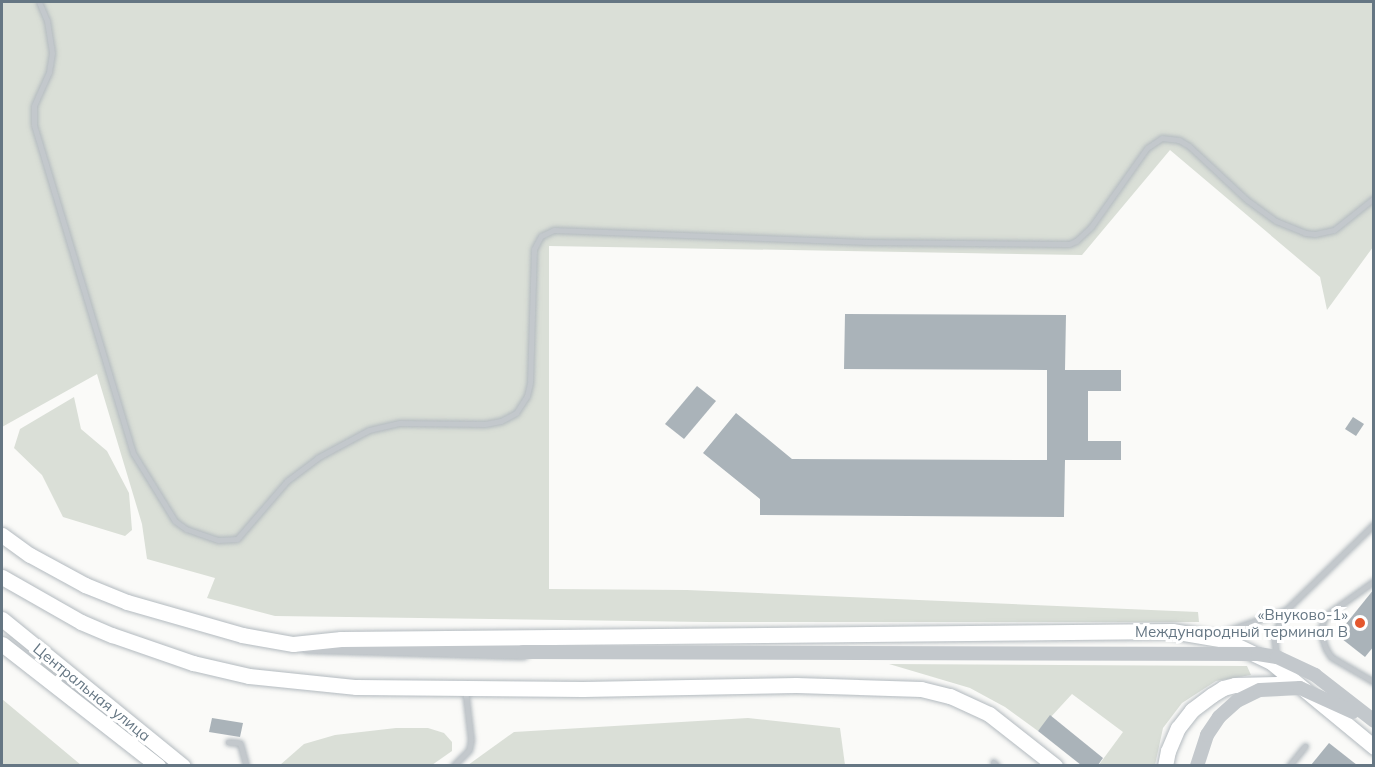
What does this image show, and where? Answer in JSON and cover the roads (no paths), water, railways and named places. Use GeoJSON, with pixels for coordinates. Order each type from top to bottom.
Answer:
{"type":"FeatureCollection","features":[{"type":"Feature","properties":{"kind":"main road"},"geometry":{"type":"LineString","coordinates":[[2,535],[30,555],[85,585],[127,602],[242,635],[292,644],[341,639],[1152,631],[1206,636],[1225,640],[1256,654],[1307,690],[1374,747]]}},
{"type":"Feature","properties":{"kind":"main road"},"geometry":{"type":"LineString","coordinates":[[2,577],[81,622],[141,646],[210,668],[304,684],[583,689],[796,685],[921,689],[950,696],[989,714],[1055,765]]}},
{"type":"Feature","properties":{"kind":"main road","name":"Центральная улица"},"geometry":{"type":"LineString","coordinates":[[2,619],[183,765]]}},
{"type":"Feature","properties":{"kind":"main road","name":"Центральная улица"},"geometry":{"type":"LineString","coordinates":[[2,644],[158,765]]}},
{"type":"Feature","properties":{"kind":"main road"},"geometry":{"type":"LineString","coordinates":[[1165,765],[1170,745],[1185,719],[1223,688],[1250,684],[1273,684],[1307,690]]}},
{"type":"Feature","properties":{"kind":"street"},"geometry":{"type":"LineString","coordinates":[[292,644],[320,648],[523,652],[1249,653],[1277,657],[1315,675],[1374,722]]}},
{"type":"Feature","properties":{"kind":"street"},"geometry":{"type":"LineString","coordinates":[[1197,765],[1207,735],[1219,717],[1237,701],[1260,690],[1300,688],[1317,693],[1374,722]]}},
{"type":"Feature","properties":{"kind":"lane"},"geometry":{"type":"LineString","coordinates":[[39,2],[47,21],[52,53],[49,72],[34,106],[36,133],[133,453],[175,521],[186,529],[219,540],[237,539],[287,481],[317,459],[369,430],[399,423],[485,424],[501,422],[516,413],[527,396],[530,382],[534,249],[541,236],[554,230],[867,242],[1069,244],[1077,241],[1091,227],[1147,148],[1162,138],[1179,140],[1189,146],[1247,200],[1276,221],[1305,233],[1315,234],[1334,230],[1374,198]]}},
{"type":"Feature","properties":{"kind":"lane"},"geometry":{"type":"LineString","coordinates":[[1281,671],[1273,642],[1278,623],[1287,609],[1374,524]]}},
{"type":"Feature","properties":{"kind":"lane"},"geometry":{"type":"LineString","coordinates":[[1374,581],[1325,616],[1320,631],[1331,657],[1374,682]]}},
{"type":"Feature","properties":{"kind":"lane"},"geometry":{"type":"LineString","coordinates":[[1206,636],[1241,627],[1287,609]]}},
{"type":"Feature","properties":{"kind":"lane"},"geometry":{"type":"LineString","coordinates":[[453,765],[469,750],[471,740],[465,687]]}},
{"type":"Feature","properties":{"kind":"lane"},"geometry":{"type":"LineString","coordinates":[[228,742],[240,743],[246,765]]}},
{"type":"Feature","properties":{"kind":"lane"},"geometry":{"type":"LineString","coordinates":[[1289,765],[1305,746]]}},
{"type":"Feature","properties":{"kind":"place","name":"«Внуково-1» Международный терминал B"},"geometry":{"type":"Point","coordinates":[1360,623]}}]}
